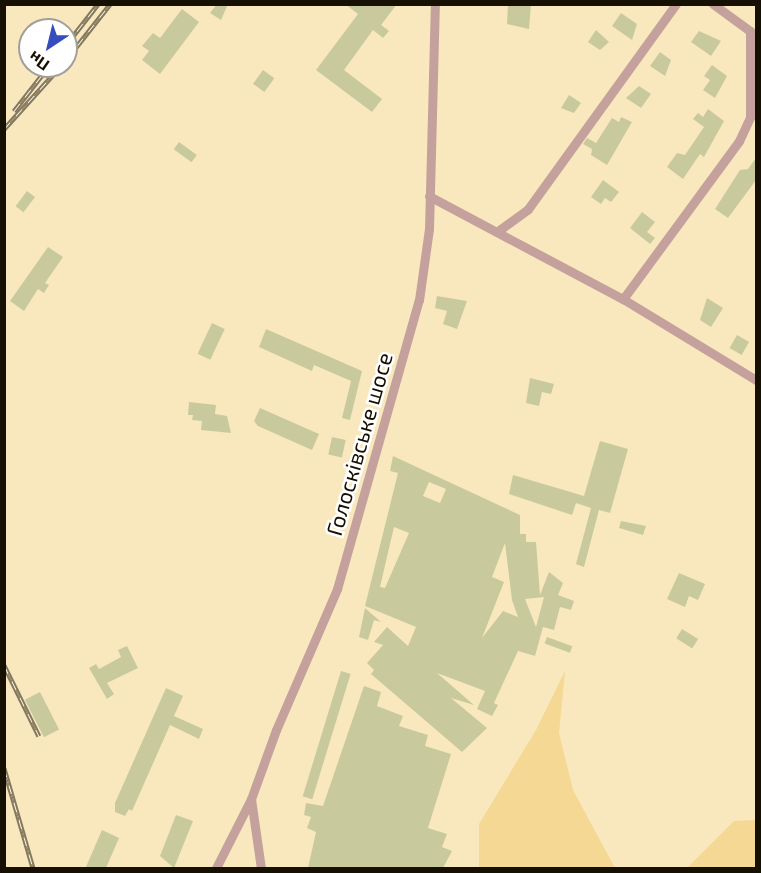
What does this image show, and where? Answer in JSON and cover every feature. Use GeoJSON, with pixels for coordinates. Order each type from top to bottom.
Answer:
{"type":"FeatureCollection","features":[{"type":"Feature","properties":{"kind":"street","name":"Голосківське шосе"},"geometry":{"type":"LineString","coordinates":[[216,868],[251,799],[347,557],[419,300],[429,229],[435,4]]}},
{"type":"Feature","properties":{"kind":"street"},"geometry":{"type":"LineString","coordinates":[[498,231],[528,209],[676,4]]}},
{"type":"Feature","properties":{"kind":"street"},"geometry":{"type":"LineString","coordinates":[[623,299],[739,141],[750,117],[750,31],[713,4]]}},
{"type":"Feature","properties":{"kind":"street"},"geometry":{"type":"LineString","coordinates":[[429,196],[623,299],[756,380]]}},
{"type":"Feature","properties":{"kind":"street"},"geometry":{"type":"LineString","coordinates":[[251,799],[261,868]]}},
{"type":"Feature","properties":{"kind":"shaded area"},"geometry":{"type":"Polygon","coordinates":[[[565,671],[559,733],[573,790],[615,868],[479,868],[479,824],[536,730],[565,671]]]}},
{"type":"Feature","properties":{"kind":"shaded area"},"geometry":{"type":"Polygon","coordinates":[[[756,820],[756,868],[687,868],[734,821],[756,820]]]}},
{"type":"Feature","properties":{"kind":"building"},"geometry":{"type":"Polygon","coordinates":[[[217,4],[228,4],[221,20],[210,13],[217,4]]]}},
{"type":"Feature","properties":{"kind":"building"},"geometry":{"type":"Polygon","coordinates":[[[345,4],[397,4],[381,25],[389,31],[383,38],[373,30],[344,70],[382,99],[372,112],[316,70],[358,14],[345,4]]]}},
{"type":"Feature","properties":{"kind":"building"},"geometry":{"type":"Polygon","coordinates":[[[508,4],[531,4],[529,29],[507,24],[508,4]]]}},
{"type":"Feature","properties":{"kind":"building"},"geometry":{"type":"Polygon","coordinates":[[[182,9],[199,22],[160,74],[142,60],[149,51],[142,46],[153,33],[160,38],[182,9]]]}},
{"type":"Feature","properties":{"kind":"building"},"geometry":{"type":"Polygon","coordinates":[[[621,13],[637,24],[632,40],[612,26],[621,13]]]}},
{"type":"Feature","properties":{"kind":"building"},"geometry":{"type":"Polygon","coordinates":[[[596,30],[609,42],[600,50],[588,42],[596,30]]]}},
{"type":"Feature","properties":{"kind":"building"},"geometry":{"type":"Polygon","coordinates":[[[699,31],[721,41],[711,56],[691,42],[699,31]]]}},
{"type":"Feature","properties":{"kind":"building"},"geometry":{"type":"Polygon","coordinates":[[[660,52],[671,60],[665,76],[650,66],[660,52]]]}},
{"type":"Feature","properties":{"kind":"building"},"geometry":{"type":"Polygon","coordinates":[[[712,65],[727,76],[715,98],[703,90],[710,80],[704,76],[712,65]]]}},
{"type":"Feature","properties":{"kind":"building"},"geometry":{"type":"Polygon","coordinates":[[[263,70],[274,78],[264,92],[253,84],[263,70]]]}},
{"type":"Feature","properties":{"kind":"building"},"geometry":{"type":"Polygon","coordinates":[[[639,86],[651,94],[641,108],[626,98],[639,86]]]}},
{"type":"Feature","properties":{"kind":"building"},"geometry":{"type":"Polygon","coordinates":[[[569,95],[581,103],[574,113],[561,108],[569,95]]]}},
{"type":"Feature","properties":{"kind":"building"},"geometry":{"type":"Polygon","coordinates":[[[708,109],[724,121],[704,157],[700,154],[683,179],[667,167],[677,153],[685,155],[704,127],[693,119],[698,113],[703,117],[708,109]]]}},
{"type":"Feature","properties":{"kind":"building"},"geometry":{"type":"Polygon","coordinates":[[[621,117],[632,122],[607,165],[591,155],[592,149],[583,144],[587,138],[596,143],[612,118],[619,122],[621,117]]]}},
{"type":"Feature","properties":{"kind":"building"},"geometry":{"type":"Polygon","coordinates":[[[179,142],[197,155],[192,162],[174,149],[179,142]]]}},
{"type":"Feature","properties":{"kind":"building"},"geometry":{"type":"Polygon","coordinates":[[[756,158],[756,180],[728,218],[715,209],[740,170],[748,169],[756,158]]]}},
{"type":"Feature","properties":{"kind":"building"},"geometry":{"type":"Polygon","coordinates":[[[603,180],[619,192],[611,202],[605,198],[601,204],[591,197],[603,180]]]}},
{"type":"Feature","properties":{"kind":"building"},"geometry":{"type":"Polygon","coordinates":[[[27,191],[35,197],[24,212],[16,206],[27,191]]]}},
{"type":"Feature","properties":{"kind":"building"},"geometry":{"type":"Polygon","coordinates":[[[642,212],[655,222],[647,232],[655,238],[650,244],[630,228],[642,212]]]}},
{"type":"Feature","properties":{"kind":"building"},"geometry":{"type":"Polygon","coordinates":[[[48,247],[63,257],[45,283],[49,285],[44,293],[38,289],[24,311],[10,301],[48,247]]]}},
{"type":"Feature","properties":{"kind":"building"},"geometry":{"type":"Polygon","coordinates":[[[437,296],[467,301],[457,329],[443,324],[447,311],[435,308],[437,296]]]}},
{"type":"Feature","properties":{"kind":"building"},"geometry":{"type":"Polygon","coordinates":[[[707,298],[723,308],[711,327],[700,320],[707,298]]]}},
{"type":"Feature","properties":{"kind":"building"},"geometry":{"type":"Polygon","coordinates":[[[212,323],[225,329],[210,360],[198,354],[212,323]]]}},
{"type":"Feature","properties":{"kind":"building"},"geometry":{"type":"Polygon","coordinates":[[[266,329],[362,371],[350,420],[342,418],[351,381],[314,365],[312,371],[259,347],[266,329]]]}},
{"type":"Feature","properties":{"kind":"building"},"geometry":{"type":"Polygon","coordinates":[[[737,335],[749,342],[742,355],[730,348],[737,335]]]}},
{"type":"Feature","properties":{"kind":"building"},"geometry":{"type":"Polygon","coordinates":[[[530,378],[554,384],[551,394],[542,392],[539,406],[526,403],[530,378]]]}},
{"type":"Feature","properties":{"kind":"building"},"geometry":{"type":"Polygon","coordinates":[[[189,402],[216,405],[215,414],[227,416],[231,433],[201,430],[202,421],[192,420],[193,415],[188,415],[189,402]]]}},
{"type":"Feature","properties":{"kind":"building"},"geometry":{"type":"Polygon","coordinates":[[[260,408],[319,434],[312,450],[258,426],[254,421],[260,408]]]}},
{"type":"Feature","properties":{"kind":"building"},"geometry":{"type":"Polygon","coordinates":[[[332,437],[346,440],[342,458],[328,455],[332,437]]]}},
{"type":"Feature","properties":{"kind":"building"},"geometry":{"type":"Polygon","coordinates":[[[600,441],[628,449],[610,513],[599,510],[584,567],[576,564],[591,508],[576,503],[572,515],[509,494],[513,475],[584,496],[600,441]]]}},
{"type":"Feature","properties":{"kind":"building"},"geometry":{"type":"Polygon","coordinates":[[[393,456],[520,515],[520,534],[526,534],[526,542],[536,542],[540,595],[549,572],[563,583],[558,595],[574,601],[571,610],[560,607],[554,630],[543,627],[535,656],[518,651],[494,703],[498,705],[492,716],[477,709],[485,691],[437,673],[474,705],[451,698],[487,728],[462,752],[371,674],[374,670],[367,663],[383,645],[374,642],[387,627],[408,646],[416,627],[365,606],[398,473],[390,471],[393,456]],[[429,482],[423,496],[440,503],[446,489],[429,482]],[[394,527],[380,587],[385,588],[409,533],[394,527]],[[505,543],[492,577],[504,582],[482,638],[503,611],[518,617],[512,600],[505,543]],[[544,597],[525,599],[536,627],[544,597]]]}},
{"type":"Feature","properties":{"kind":"building"},"geometry":{"type":"Polygon","coordinates":[[[621,521],[646,526],[643,535],[619,528],[621,521]]]}},
{"type":"Feature","properties":{"kind":"building"},"geometry":{"type":"Polygon","coordinates":[[[679,573],[705,584],[698,600],[689,596],[685,607],[667,599],[679,573]]]}},
{"type":"Feature","properties":{"kind":"building"},"geometry":{"type":"Polygon","coordinates":[[[365,608],[381,622],[374,620],[368,640],[359,637],[365,608]]]}},
{"type":"Feature","properties":{"kind":"building"},"geometry":{"type":"Polygon","coordinates":[[[682,629],[698,639],[692,648],[676,638],[682,629]]]}},
{"type":"Feature","properties":{"kind":"building"},"geometry":{"type":"Polygon","coordinates":[[[547,637],[572,646],[570,653],[545,644],[547,637]]]}},
{"type":"Feature","properties":{"kind":"building"},"geometry":{"type":"Polygon","coordinates":[[[127,646],[138,668],[107,683],[114,694],[107,699],[89,668],[96,664],[99,669],[121,657],[118,650],[127,646]]]}},
{"type":"Feature","properties":{"kind":"building"},"geometry":{"type":"Polygon","coordinates":[[[341,671],[351,674],[312,799],[303,796],[341,671]]]}},
{"type":"Feature","properties":{"kind":"building"},"geometry":{"type":"Polygon","coordinates":[[[364,686],[381,692],[377,706],[403,716],[399,726],[428,735],[425,746],[451,754],[428,828],[447,834],[442,847],[452,851],[443,868],[308,868],[316,832],[307,828],[311,817],[304,815],[306,803],[323,806],[364,686]]]}},
{"type":"Feature","properties":{"kind":"building"},"geometry":{"type":"Polygon","coordinates":[[[166,688],[183,696],[174,716],[203,729],[199,739],[170,725],[132,811],[129,809],[125,816],[115,812],[115,803],[166,688]]]}},
{"type":"Feature","properties":{"kind":"building"},"geometry":{"type":"Polygon","coordinates":[[[40,692],[59,729],[44,737],[25,700],[40,692]]]}},
{"type":"Feature","properties":{"kind":"building"},"geometry":{"type":"Polygon","coordinates":[[[176,815],[193,821],[174,868],[160,856],[176,815]]]}},
{"type":"Feature","properties":{"kind":"building"},"geometry":{"type":"Polygon","coordinates":[[[102,830],[119,838],[106,868],[86,867],[102,830]]]}},
{"type":"Feature","properties":{"kind":"railway"},"geometry":{"type":"LineString","coordinates":[[78,30],[98,4]]}},
{"type":"Feature","properties":{"kind":"railway"},"geometry":{"type":"LineString","coordinates":[[78,45],[110,4]]}},
{"type":"Feature","properties":{"kind":"railway"},"geometry":{"type":"LineString","coordinates":[[14,111],[40,78]]}},
{"type":"Feature","properties":{"kind":"railway"},"geometry":{"type":"LineString","coordinates":[[4,129],[50,78]]}},
{"type":"Feature","properties":{"kind":"railway"},"geometry":{"type":"LineString","coordinates":[[4,665],[39,736]]}},
{"type":"Feature","properties":{"kind":"railway"},"geometry":{"type":"LineString","coordinates":[[4,768],[33,868]]}}]}
